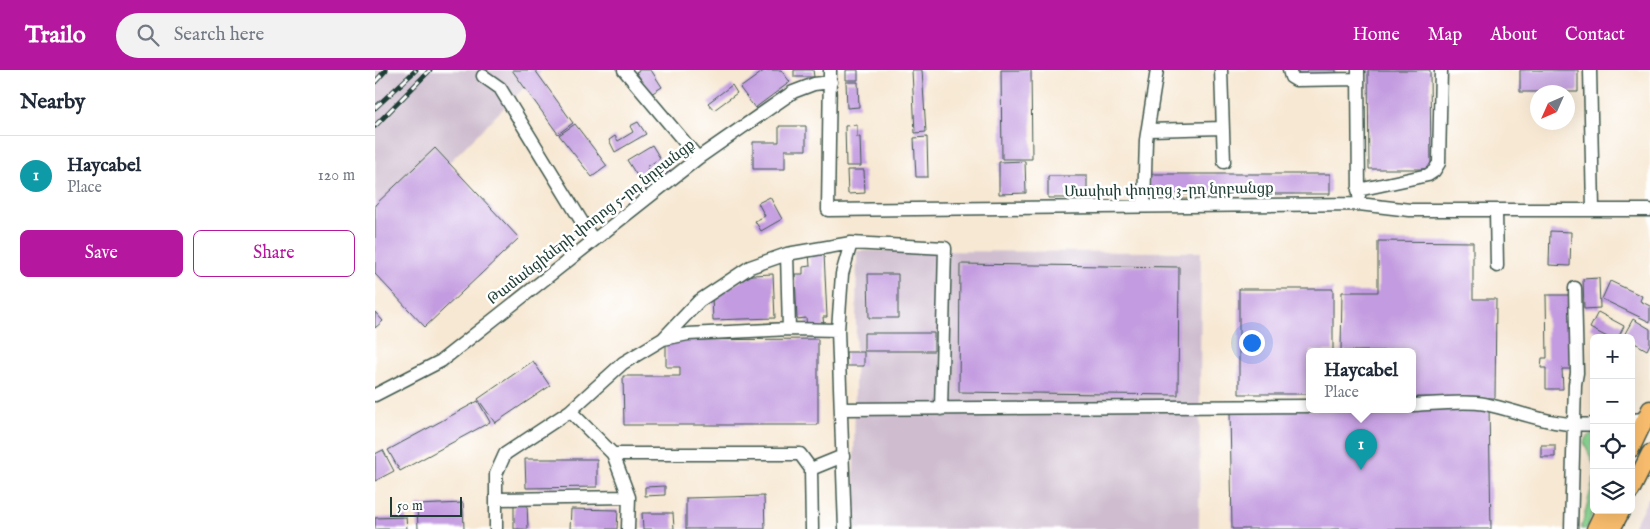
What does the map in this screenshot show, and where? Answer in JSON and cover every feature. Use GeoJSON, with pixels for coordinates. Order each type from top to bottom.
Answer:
{"type":"FeatureCollection","features":[{"type":"Feature","properties":{"kind":"main road"},"geometry":{"type":"LineString","coordinates":[[1635,437],[1642,416]]}},
{"type":"Feature","properties":{"kind":"main road"},"geometry":{"type":"LineString","coordinates":[[1635,483],[1650,453]]}},
{"type":"Feature","properties":{"kind":"main road"},"geometry":{"type":"LineString","coordinates":[[1595,529],[1602,514]]}},
{"type":"Feature","properties":{"kind":"main road"},"geometry":{"type":"LineString","coordinates":[[1612,529],[1620,514]]}},
{"type":"Feature","properties":{"kind":"street"},"geometry":{"type":"LineString","coordinates":[[625,70],[698,158]]}},
{"type":"Feature","properties":{"kind":"street"},"geometry":{"type":"LineString","coordinates":[[1144,206],[1149,130],[1157,70]]}},
{"type":"Feature","properties":{"kind":"street"},"geometry":{"type":"LineString","coordinates":[[1221,70],[1224,162]]}},
{"type":"Feature","properties":{"kind":"street"},"geometry":{"type":"LineString","coordinates":[[1289,70],[1291,77],[1296,80],[1358,75],[1359,204]]}},
{"type":"Feature","properties":{"kind":"street"},"geometry":{"type":"LineString","coordinates":[[1359,190],[1428,175],[1439,164],[1441,70]]}},
{"type":"Feature","properties":{"kind":"street"},"geometry":{"type":"LineString","coordinates":[[1590,70],[1593,209]]}},
{"type":"Feature","properties":{"kind":"street"},"geometry":{"type":"LineString","coordinates":[[483,76],[500,88],[593,240]]}},
{"type":"Feature","properties":{"kind":"street","name":"Թամանցիների փողոց 5-րդ նրբանցք"},"geometry":{"type":"LineString","coordinates":[[375,395],[441,361],[698,158],[793,92],[831,76]]}},
{"type":"Feature","properties":{"kind":"street","name":"Մասիսի փողոց 3-րդ նրբանցք"},"geometry":{"type":"LineString","coordinates":[[831,76],[828,210],[1359,204],[1410,210],[1495,212],[1593,209],[1650,210]]}},
{"type":"Feature","properties":{"kind":"street"},"geometry":{"type":"LineString","coordinates":[[1149,130],[1222,128]]}},
{"type":"Feature","properties":{"kind":"street"},"geometry":{"type":"LineString","coordinates":[[1495,212],[1497,266]]}},
{"type":"Feature","properties":{"kind":"street"},"geometry":{"type":"LineString","coordinates":[[845,529],[838,330],[842,274],[851,243]]}},
{"type":"Feature","properties":{"kind":"street"},"geometry":{"type":"LineString","coordinates":[[496,529],[496,474],[505,454],[570,410],[623,364],[663,339],[699,301],[750,267],[787,254],[851,243],[945,248],[941,409]]}},
{"type":"Feature","properties":{"kind":"street"},"geometry":{"type":"LineString","coordinates":[[787,254],[789,329]]}},
{"type":"Feature","properties":{"kind":"street"},"geometry":{"type":"LineString","coordinates":[[1571,529],[1577,373],[1575,288]]}},
{"type":"Feature","properties":{"kind":"street"},"geometry":{"type":"LineString","coordinates":[[663,339],[688,334],[789,329],[838,330]]}},
{"type":"Feature","properties":{"kind":"street"},"geometry":{"type":"LineString","coordinates":[[1416,405],[1484,404],[1508,412],[1574,426],[1590,424]]}},
{"type":"Feature","properties":{"kind":"street"},"geometry":{"type":"LineString","coordinates":[[841,409],[1306,406]]}},
{"type":"Feature","properties":{"kind":"street"},"geometry":{"type":"LineString","coordinates":[[570,410],[613,454],[629,497],[628,529]]}},
{"type":"Feature","properties":{"kind":"street"},"geometry":{"type":"LineString","coordinates":[[613,454],[800,454],[811,469],[812,529]]}},
{"type":"Feature","properties":{"kind":"street"},"geometry":{"type":"LineString","coordinates":[[811,469],[843,456]]}},
{"type":"Feature","properties":{"kind":"street"},"geometry":{"type":"LineString","coordinates":[[496,499],[629,497]]}},
{"type":"Feature","properties":{"kind":"shaded area"},"geometry":{"type":"Polygon","coordinates":[[[375,70],[542,70],[375,236],[375,70]]]}},
{"type":"Feature","properties":{"kind":"shaded area"},"geometry":{"type":"Polygon","coordinates":[[[857,251],[1201,252],[1199,529],[853,529],[857,251]]]}},
{"type":"Feature","properties":{"kind":"shaded area"},"geometry":{"type":"Polygon","coordinates":[[[1650,495],[1650,529],[1632,529],[1650,495]]]}},
{"type":"Feature","properties":{"kind":"green space"},"geometry":{"type":"Polygon","coordinates":[[[1590,435],[1590,456],[1584,442],[1590,435]]]}},
{"type":"Feature","properties":{"kind":"green space"},"geometry":{"type":"Polygon","coordinates":[[[1590,493],[1590,514],[1592,514],[1586,529],[1581,529],[1590,493]]]}},
{"type":"Feature","properties":{"kind":"building"},"geometry":{"type":"Polygon","coordinates":[[[512,70],[535,70],[573,123],[558,134],[512,70]]]}},
{"type":"Feature","properties":{"kind":"building"},"geometry":{"type":"Polygon","coordinates":[[[651,70],[662,87],[651,94],[636,72],[651,70]]]}},
{"type":"Feature","properties":{"kind":"building"},"geometry":{"type":"Polygon","coordinates":[[[765,70],[781,70],[790,82],[755,108],[740,88],[765,70]]]}},
{"type":"Feature","properties":{"kind":"building"},"geometry":{"type":"Polygon","coordinates":[[[794,70],[813,70],[814,77],[794,77],[794,70]]]}},
{"type":"Feature","properties":{"kind":"building"},"geometry":{"type":"Polygon","coordinates":[[[846,70],[858,70],[858,80],[846,80],[846,70]]]}},
{"type":"Feature","properties":{"kind":"building"},"geometry":{"type":"Polygon","coordinates":[[[912,70],[922,70],[926,132],[915,133],[912,70]]]}},
{"type":"Feature","properties":{"kind":"building"},"geometry":{"type":"Polygon","coordinates":[[[1001,70],[1031,70],[1032,159],[1002,159],[1001,70]]]}},
{"type":"Feature","properties":{"kind":"building"},"geometry":{"type":"Polygon","coordinates":[[[1296,70],[1336,70],[1336,77],[1296,78],[1296,70]]]}},
{"type":"Feature","properties":{"kind":"building"},"geometry":{"type":"Polygon","coordinates":[[[1368,70],[1430,70],[1431,169],[1369,169],[1368,70]]]}},
{"type":"Feature","properties":{"kind":"building"},"geometry":{"type":"Polygon","coordinates":[[[1520,70],[1578,70],[1578,92],[1575,92],[1575,85],[1530,85],[1530,92],[1520,92],[1520,70]]]}},
{"type":"Feature","properties":{"kind":"building"},"geometry":{"type":"Polygon","coordinates":[[[846,82],[858,82],[859,107],[847,108],[846,82]]]}},
{"type":"Feature","properties":{"kind":"building"},"geometry":{"type":"Polygon","coordinates":[[[732,85],[737,93],[714,110],[708,103],[732,85]]]}},
{"type":"Feature","properties":{"kind":"building"},"geometry":{"type":"Polygon","coordinates":[[[638,122],[646,134],[615,152],[609,140],[615,136],[618,141],[633,132],[630,126],[638,122]]]}},
{"type":"Feature","properties":{"kind":"building"},"geometry":{"type":"Polygon","coordinates":[[[575,124],[607,166],[592,177],[559,135],[575,124]]]}},
{"type":"Feature","properties":{"kind":"building"},"geometry":{"type":"Polygon","coordinates":[[[857,125],[857,137],[860,137],[861,166],[846,166],[845,126],[857,125]]]}},
{"type":"Feature","properties":{"kind":"building"},"geometry":{"type":"Polygon","coordinates":[[[779,126],[806,126],[806,150],[785,150],[785,169],[753,169],[753,142],[779,142],[779,126]]]}},
{"type":"Feature","properties":{"kind":"building"},"geometry":{"type":"Polygon","coordinates":[[[927,137],[928,177],[916,177],[914,138],[927,137]]]}},
{"type":"Feature","properties":{"kind":"building"},"geometry":{"type":"Polygon","coordinates":[[[652,145],[660,158],[647,167],[651,172],[665,163],[672,174],[646,190],[627,160],[652,145]]]}},
{"type":"Feature","properties":{"kind":"building"},"geometry":{"type":"Polygon","coordinates":[[[435,148],[519,238],[425,327],[375,274],[375,205],[435,148]]]}},
{"type":"Feature","properties":{"kind":"building"},"geometry":{"type":"Polygon","coordinates":[[[1025,161],[1026,193],[999,194],[999,162],[1025,161]]]}},
{"type":"Feature","properties":{"kind":"building"},"geometry":{"type":"Polygon","coordinates":[[[847,170],[864,170],[865,193],[848,194],[847,170]]]}},
{"type":"Feature","properties":{"kind":"building"},"geometry":{"type":"Polygon","coordinates":[[[1149,174],[1330,174],[1330,194],[1149,194],[1149,174]]]}},
{"type":"Feature","properties":{"kind":"building"},"geometry":{"type":"Polygon","coordinates":[[[1048,176],[1087,176],[1087,198],[1048,198],[1048,176]]]}},
{"type":"Feature","properties":{"kind":"building"},"geometry":{"type":"Polygon","coordinates":[[[770,197],[782,219],[761,231],[755,221],[765,216],[758,203],[770,197]]]}},
{"type":"Feature","properties":{"kind":"building"},"geometry":{"type":"Polygon","coordinates":[[[1550,231],[1571,232],[1570,266],[1549,265],[1550,231]]]}},
{"type":"Feature","properties":{"kind":"building"},"geometry":{"type":"Polygon","coordinates":[[[1378,241],[1473,242],[1473,299],[1496,299],[1495,398],[1416,397],[1416,348],[1341,348],[1342,292],[1378,292],[1378,241]]]}},
{"type":"Feature","properties":{"kind":"building"},"geometry":{"type":"Polygon","coordinates":[[[809,253],[824,253],[827,317],[823,317],[824,327],[807,328],[806,318],[797,319],[795,274],[803,274],[803,267],[810,266],[809,253]]]}},
{"type":"Feature","properties":{"kind":"building"},"geometry":{"type":"Polygon","coordinates":[[[960,264],[1179,267],[1178,395],[959,392],[960,264]]]}},
{"type":"Feature","properties":{"kind":"building"},"geometry":{"type":"Polygon","coordinates":[[[773,274],[775,318],[713,320],[712,297],[752,275],[773,274]]]}},
{"type":"Feature","properties":{"kind":"building"},"geometry":{"type":"Polygon","coordinates":[[[868,274],[898,274],[898,318],[869,318],[868,274]]]}},
{"type":"Feature","properties":{"kind":"building"},"geometry":{"type":"Polygon","coordinates":[[[1599,278],[1600,308],[1584,309],[1583,279],[1599,278]]]}},
{"type":"Feature","properties":{"kind":"building"},"geometry":{"type":"Polygon","coordinates":[[[1610,281],[1642,296],[1640,301],[1650,306],[1650,322],[1602,299],[1610,281]]]}},
{"type":"Feature","properties":{"kind":"building"},"geometry":{"type":"Polygon","coordinates":[[[1239,289],[1333,289],[1333,348],[1306,348],[1306,394],[1239,394],[1239,289]]]}},
{"type":"Feature","properties":{"kind":"building"},"geometry":{"type":"Polygon","coordinates":[[[1546,295],[1569,295],[1571,369],[1562,369],[1563,389],[1546,389],[1546,368],[1541,368],[1542,358],[1547,358],[1546,295]]]}},
{"type":"Feature","properties":{"kind":"building"},"geometry":{"type":"Polygon","coordinates":[[[375,312],[383,321],[375,328],[375,312]]]}},
{"type":"Feature","properties":{"kind":"building"},"geometry":{"type":"Polygon","coordinates":[[[1598,312],[1624,326],[1620,334],[1601,334],[1590,328],[1598,312]]]}},
{"type":"Feature","properties":{"kind":"building"},"geometry":{"type":"Polygon","coordinates":[[[1633,319],[1650,329],[1650,344],[1647,350],[1635,343],[1635,334],[1625,334],[1633,319]]]}},
{"type":"Feature","properties":{"kind":"building"},"geometry":{"type":"Polygon","coordinates":[[[864,333],[934,333],[934,351],[864,351],[864,333]]]}},
{"type":"Feature","properties":{"kind":"building"},"geometry":{"type":"Polygon","coordinates":[[[818,339],[818,425],[624,425],[623,376],[680,376],[680,367],[666,367],[666,340],[818,339]]]}},
{"type":"Feature","properties":{"kind":"building"},"geometry":{"type":"Polygon","coordinates":[[[846,352],[864,352],[864,366],[846,366],[846,352]]]}},
{"type":"Feature","properties":{"kind":"building"},"geometry":{"type":"Polygon","coordinates":[[[533,361],[550,386],[495,423],[478,399],[533,361]]]}},
{"type":"Feature","properties":{"kind":"building"},"geometry":{"type":"Polygon","coordinates":[[[478,401],[490,422],[400,471],[388,450],[478,401]]]}},
{"type":"Feature","properties":{"kind":"building"},"geometry":{"type":"Polygon","coordinates":[[[1489,407],[1491,529],[1232,529],[1230,411],[1306,410],[1306,413],[1416,413],[1416,408],[1489,407]]]}},
{"type":"Feature","properties":{"kind":"building"},"geometry":{"type":"Polygon","coordinates":[[[1541,445],[1555,445],[1555,457],[1541,457],[1541,445]]]}},
{"type":"Feature","properties":{"kind":"building"},"geometry":{"type":"Polygon","coordinates":[[[383,450],[394,471],[375,481],[375,454],[383,450]]]}},
{"type":"Feature","properties":{"kind":"building"},"geometry":{"type":"Polygon","coordinates":[[[525,459],[597,459],[597,487],[526,488],[525,459]]]}},
{"type":"Feature","properties":{"kind":"building"},"geometry":{"type":"Polygon","coordinates":[[[665,486],[665,495],[645,496],[645,487],[665,486]]]}},
{"type":"Feature","properties":{"kind":"building"},"geometry":{"type":"Polygon","coordinates":[[[764,496],[765,529],[686,529],[686,498],[764,496]]]}},
{"type":"Feature","properties":{"kind":"building"},"geometry":{"type":"Polygon","coordinates":[[[463,503],[464,529],[418,529],[417,505],[463,503]]]}},
{"type":"Feature","properties":{"kind":"building"},"geometry":{"type":"Polygon","coordinates":[[[527,503],[528,529],[514,529],[514,504],[527,503]]]}},
{"type":"Feature","properties":{"kind":"building"},"geometry":{"type":"Polygon","coordinates":[[[571,509],[618,510],[617,529],[570,529],[571,509]]]}},
{"type":"Feature","properties":{"kind":"building"},"geometry":{"type":"Polygon","coordinates":[[[642,513],[673,513],[674,529],[643,529],[642,513]]]}},
{"type":"Feature","properties":{"kind":"building"},"geometry":{"type":"Polygon","coordinates":[[[406,517],[407,529],[375,529],[375,518],[406,517]]]}},
{"type":"Feature","properties":{"kind":"railway"},"geometry":{"type":"LineString","coordinates":[[375,82],[386,70]]}},
{"type":"Feature","properties":{"kind":"railway"},"geometry":{"type":"LineString","coordinates":[[375,108],[416,70]]}},
{"type":"Feature","properties":{"kind":"railway"},"geometry":{"type":"LineString","coordinates":[[375,126],[430,70]]}},
{"type":"Feature","properties":{"kind":"place","name":"Haycabel"},"geometry":{"type":"Point","coordinates":[1361,470]}}]}
